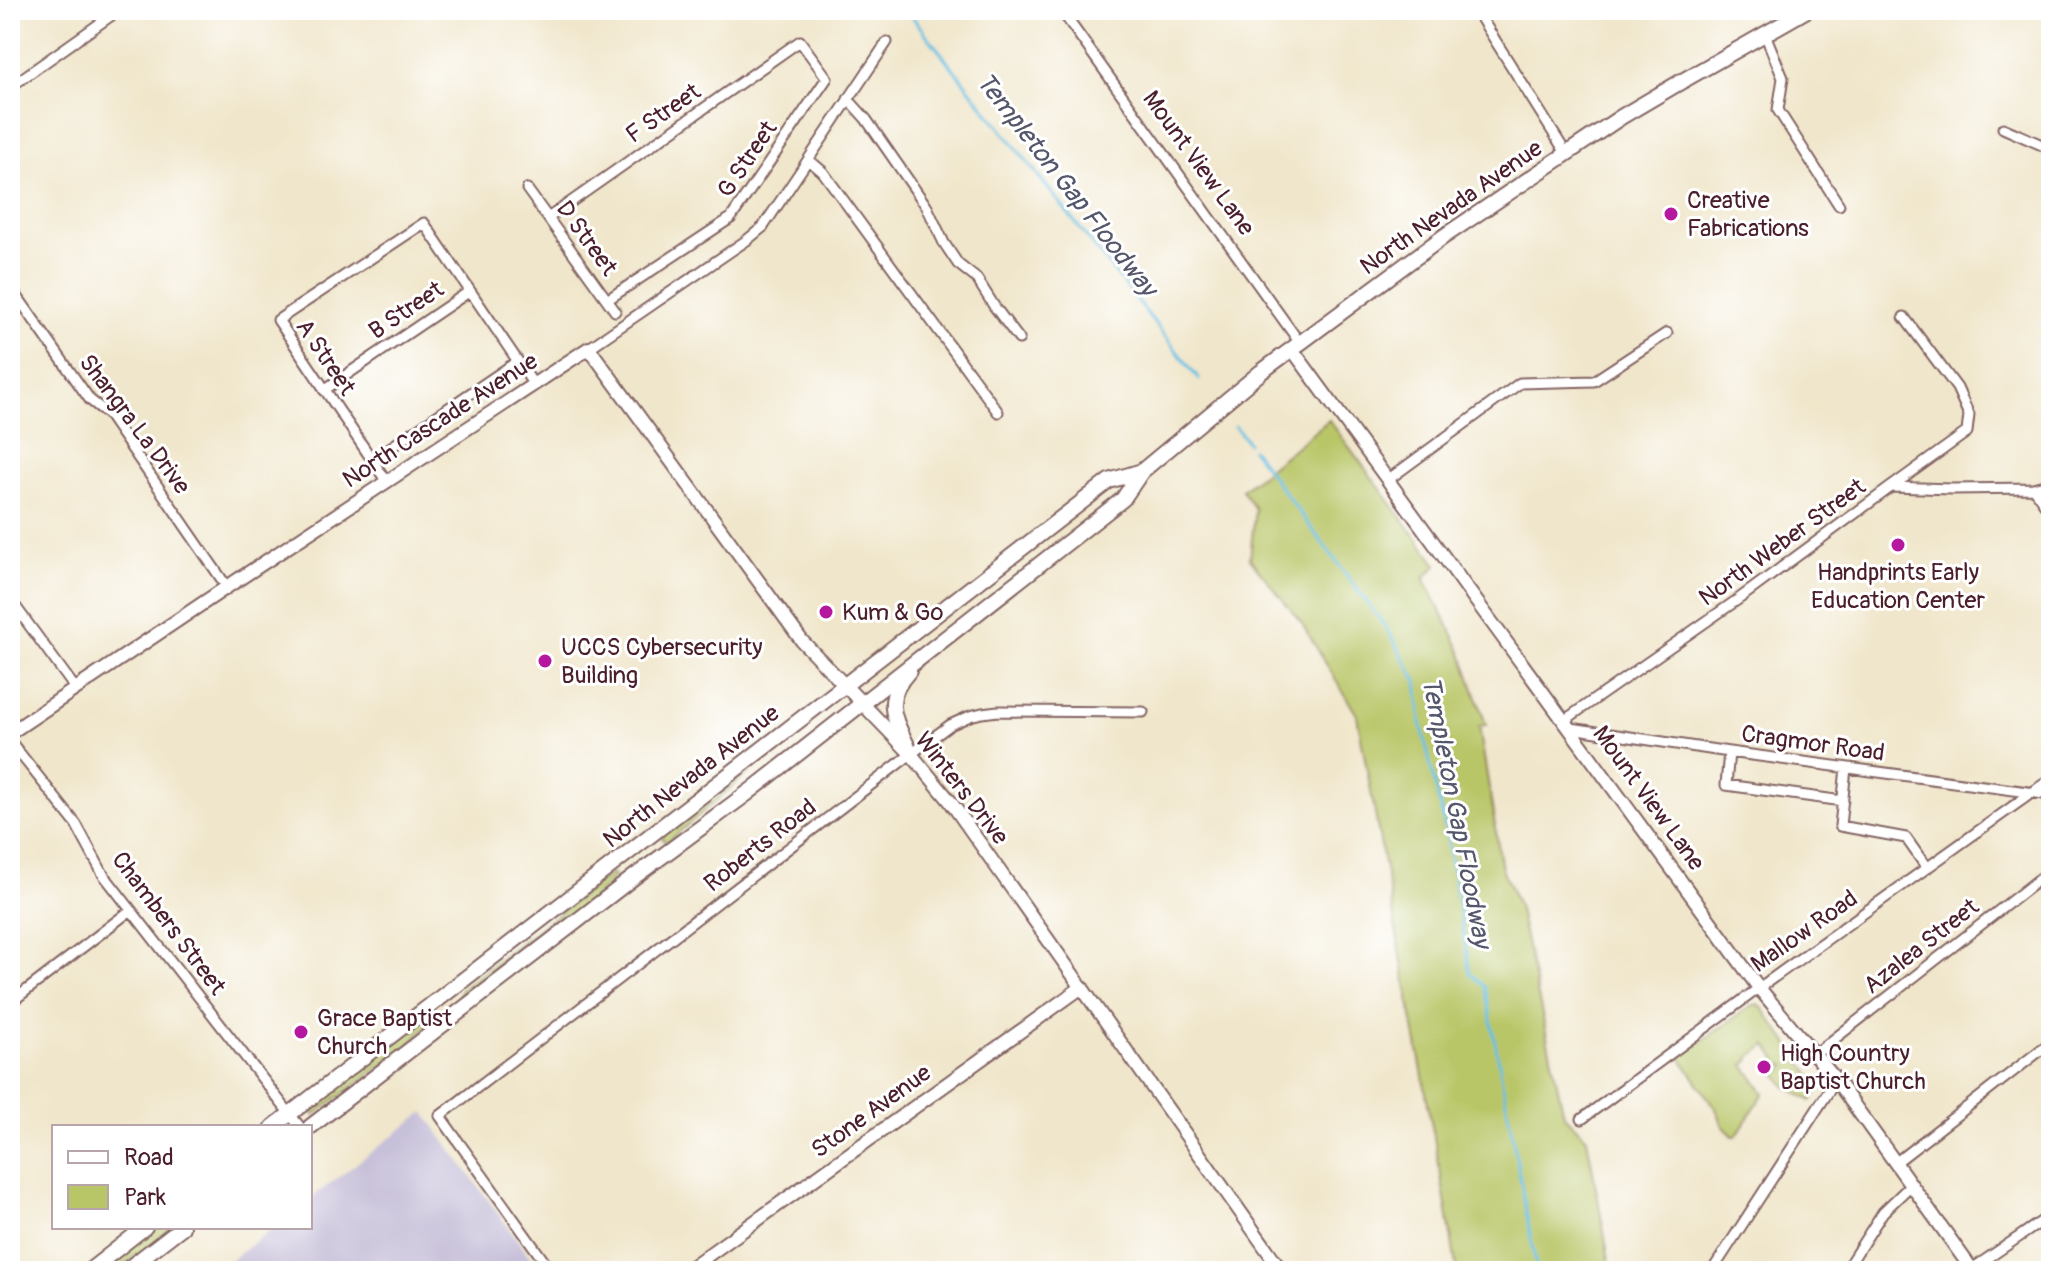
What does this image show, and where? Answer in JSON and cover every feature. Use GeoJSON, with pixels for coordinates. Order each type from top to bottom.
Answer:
{"type":"FeatureCollection","features":[{"type":"Feature","properties":{"kind":"main road","name":"North Nevada Avenue"},"geometry":{"type":"LineString","coordinates":[[312,1125],[749,792],[1123,499],[1142,471],[1296,346],[1443,237],[1566,153],[1677,84],[1807,10]]}},
{"type":"Feature","properties":{"kind":"main road","name":"North Nevada Avenue"},"geometry":{"type":"LineString","coordinates":[[276,1125],[1109,481],[1142,471]]}},
{"type":"Feature","properties":{"kind":"main road"},"geometry":{"type":"LineString","coordinates":[[911,754],[895,719],[892,701],[902,679],[927,651]]}},
{"type":"Feature","properties":{"kind":"main road"},"geometry":{"type":"LineString","coordinates":[[89,1271],[142,1229]]}},
{"type":"Feature","properties":{"kind":"main road"},"geometry":{"type":"LineString","coordinates":[[125,1271],[179,1229]]}},
{"type":"Feature","properties":{"kind":"street"},"geometry":{"type":"LineString","coordinates":[[10,87],[119,10]]}},
{"type":"Feature","properties":{"kind":"street","name":"Mount View Lane"},"geometry":{"type":"LineString","coordinates":[[1061,10],[1389,479],[1759,988],[1836,1080],[1973,1270]]}},
{"type":"Feature","properties":{"kind":"street"},"geometry":{"type":"LineString","coordinates":[[1476,10],[1566,153]]}},
{"type":"Feature","properties":{"kind":"street"},"geometry":{"type":"LineString","coordinates":[[1765,34],[1783,78],[1778,110],[1839,205]]}},
{"type":"Feature","properties":{"kind":"street","name":"F Street"},"geometry":{"type":"LineString","coordinates":[[548,218],[800,41]]}},
{"type":"Feature","properties":{"kind":"street","name":"G Street"},"geometry":{"type":"LineString","coordinates":[[607,300],[731,218],[827,78],[800,41]]}},
{"type":"Feature","properties":{"kind":"street","name":"North Cascade Avenue"},"geometry":{"type":"LineString","coordinates":[[10,733],[756,234],[887,42]]}},
{"type":"Feature","properties":{"kind":"street"},"geometry":{"type":"LineString","coordinates":[[848,99],[866,119],[927,207],[958,264],[977,279],[1019,339]]}},
{"type":"Feature","properties":{"kind":"street"},"geometry":{"type":"LineString","coordinates":[[2003,128],[2051,149]]}},
{"type":"Feature","properties":{"kind":"street"},"geometry":{"type":"LineString","coordinates":[[809,160],[823,172],[998,412]]}},
{"type":"Feature","properties":{"kind":"street","name":"D Street"},"geometry":{"type":"LineString","coordinates":[[527,189],[625,324]]}},
{"type":"Feature","properties":{"kind":"street","name":"A Street"},"geometry":{"type":"LineString","coordinates":[[387,482],[278,320],[424,223],[470,291]]}},
{"type":"Feature","properties":{"kind":"street","name":"Shangra La Drive"},"geometry":{"type":"LineString","coordinates":[[10,286],[90,400],[108,414],[227,587]]}},
{"type":"Feature","properties":{"kind":"street"},"geometry":{"type":"LineString","coordinates":[[470,291],[534,385]]}},
{"type":"Feature","properties":{"kind":"street","name":"B Street"},"geometry":{"type":"LineString","coordinates":[[324,390],[470,291]]}},
{"type":"Feature","properties":{"kind":"street"},"geometry":{"type":"LineString","coordinates":[[1891,487],[1967,432],[1969,415],[1957,388],[1904,317]]}},
{"type":"Feature","properties":{"kind":"street"},"geometry":{"type":"LineString","coordinates":[[1389,479],[1520,383],[1594,381],[1667,333]]}},
{"type":"Feature","properties":{"kind":"street","name":"Winters Drive"},"geometry":{"type":"LineString","coordinates":[[589,348],[794,631],[911,754],[950,801],[1282,1271]]}},
{"type":"Feature","properties":{"kind":"street"},"geometry":{"type":"LineString","coordinates":[[372,460],[518,361]]}},
{"type":"Feature","properties":{"kind":"street","name":"North Weber Street"},"geometry":{"type":"LineString","coordinates":[[1568,724],[1891,487],[2033,488],[2051,483]]}},
{"type":"Feature","properties":{"kind":"street"},"geometry":{"type":"LineString","coordinates":[[2033,488],[2051,513]]}},
{"type":"Feature","properties":{"kind":"street"},"geometry":{"type":"LineString","coordinates":[[10,599],[75,688]]}},
{"type":"Feature","properties":{"kind":"street","name":"Roberts Road"},"geometry":{"type":"LineString","coordinates":[[551,1271],[440,1116],[950,725],[970,716],[998,711],[1143,712]]}},
{"type":"Feature","properties":{"kind":"street","name":"Cragmor Road"},"geometry":{"type":"LineString","coordinates":[[1568,724],[1729,752],[2051,795]]}},
{"type":"Feature","properties":{"kind":"street","name":"Chambers Street"},"geometry":{"type":"LineString","coordinates":[[10,741],[76,824],[96,863],[131,910],[298,1125]]}},
{"type":"Feature","properties":{"kind":"street"},"geometry":{"type":"LineString","coordinates":[[1729,752],[1726,785],[1843,801]]}},
{"type":"Feature","properties":{"kind":"street"},"geometry":{"type":"LineString","coordinates":[[1846,768],[1840,826],[1906,838],[1927,868]]}},
{"type":"Feature","properties":{"kind":"street","name":"Mallow Road"},"geometry":{"type":"LineString","coordinates":[[1582,1119],[2051,779]]}},
{"type":"Feature","properties":{"kind":"street"},"geometry":{"type":"LineString","coordinates":[[620,859],[634,877]]}},
{"type":"Feature","properties":{"kind":"street","name":"Azalea Street"},"geometry":{"type":"LineString","coordinates":[[1815,1054],[2051,870]]}},
{"type":"Feature","properties":{"kind":"street"},"geometry":{"type":"LineString","coordinates":[[10,1003],[131,910]]}},
{"type":"Feature","properties":{"kind":"street","name":"Stone Avenue"},"geometry":{"type":"LineString","coordinates":[[686,1271],[1082,987]]}},
{"type":"Feature","properties":{"kind":"street"},"geometry":{"type":"LineString","coordinates":[[441,998],[455,1015]]}},
{"type":"Feature","properties":{"kind":"street"},"geometry":{"type":"LineString","coordinates":[[1895,1163],[2051,1042]]}},
{"type":"Feature","properties":{"kind":"street"},"geometry":{"type":"LineString","coordinates":[[1712,1271],[1836,1080]]}},
{"type":"Feature","properties":{"kind":"street"},"geometry":{"type":"LineString","coordinates":[[1845,1271],[1883,1212],[1911,1185]]}},
{"type":"Feature","properties":{"kind":"street"},"geometry":{"type":"LineString","coordinates":[[1973,1270],[2051,1215]]}},
{"type":"Feature","properties":{"kind":"shaded area"},"geometry":{"type":"Polygon","coordinates":[[[424,1112],[540,1271],[217,1271],[271,1229],[312,1229],[312,1197],[424,1112]]]}},
{"type":"Feature","properties":{"kind":"green space"},"geometry":{"type":"Polygon","coordinates":[[[1329,420],[1437,565],[1424,578],[1461,651],[1486,725],[1479,726],[1502,869],[1518,905],[1564,1115],[1587,1138],[1611,1271],[1457,1271],[1357,715],[1301,622],[1250,559],[1255,509],[1242,490],[1329,420]]]}},
{"type":"Feature","properties":{"kind":"green space"},"geometry":{"type":"Polygon","coordinates":[[[812,717],[670,840],[666,842],[662,838],[665,830],[812,717]]]}},
{"type":"Feature","properties":{"kind":"green space"},"geometry":{"type":"Polygon","coordinates":[[[612,874],[612,880],[573,919],[466,1000],[458,999],[461,989],[612,874]]]}},
{"type":"Feature","properties":{"kind":"green space"},"geometry":{"type":"Polygon","coordinates":[[[1757,1004],[1820,1087],[1811,1101],[1785,1086],[1777,1074],[1786,1065],[1780,1064],[1767,1045],[1744,1065],[1764,1093],[1736,1136],[1733,1136],[1723,1126],[1717,1111],[1680,1057],[1757,1004]]]}},
{"type":"Feature","properties":{"kind":"green space"},"geometry":{"type":"Polygon","coordinates":[[[432,1012],[436,1019],[407,1047],[314,1115],[309,1108],[432,1012]]]}},
{"type":"Feature","properties":{"kind":"green space"},"geometry":{"type":"Polygon","coordinates":[[[150,1229],[169,1229],[116,1271],[97,1271],[150,1229]]]}},
{"type":"Feature","properties":{"kind":"waterway","name":"Templeton Gap Floodway"},"geometry":{"type":"LineString","coordinates":[[907,10],[1199,379]]}},
{"type":"Feature","properties":{"kind":"waterway","name":"Templeton Gap Floodway"},"geometry":{"type":"LineString","coordinates":[[1235,426],[1248,443]]}},
{"type":"Feature","properties":{"kind":"waterway","name":"Templeton Gap Floodway"},"geometry":{"type":"LineString","coordinates":[[1252,449],[1387,629],[1417,681],[1421,723],[1446,833],[1470,973],[1485,987],[1537,1271]]}},
{"type":"Feature","properties":{"kind":"place","name":"Creative Fabrications"},"geometry":{"type":"Point","coordinates":[1671,214]}},
{"type":"Feature","properties":{"kind":"place","name":"Handprints Early Education Center"},"geometry":{"type":"Point","coordinates":[1898,545]}},
{"type":"Feature","properties":{"kind":"place","name":"Kum & Go"},"geometry":{"type":"Point","coordinates":[826,612]}},
{"type":"Feature","properties":{"kind":"place","name":"UCCS Cybersecurity Building"},"geometry":{"type":"Point","coordinates":[545,661]}},
{"type":"Feature","properties":{"kind":"place","name":"Grace Baptist Church"},"geometry":{"type":"Point","coordinates":[301,1032]}},
{"type":"Feature","properties":{"kind":"place","name":"High Country Baptist Church"},"geometry":{"type":"Point","coordinates":[1764,1067]}}]}
